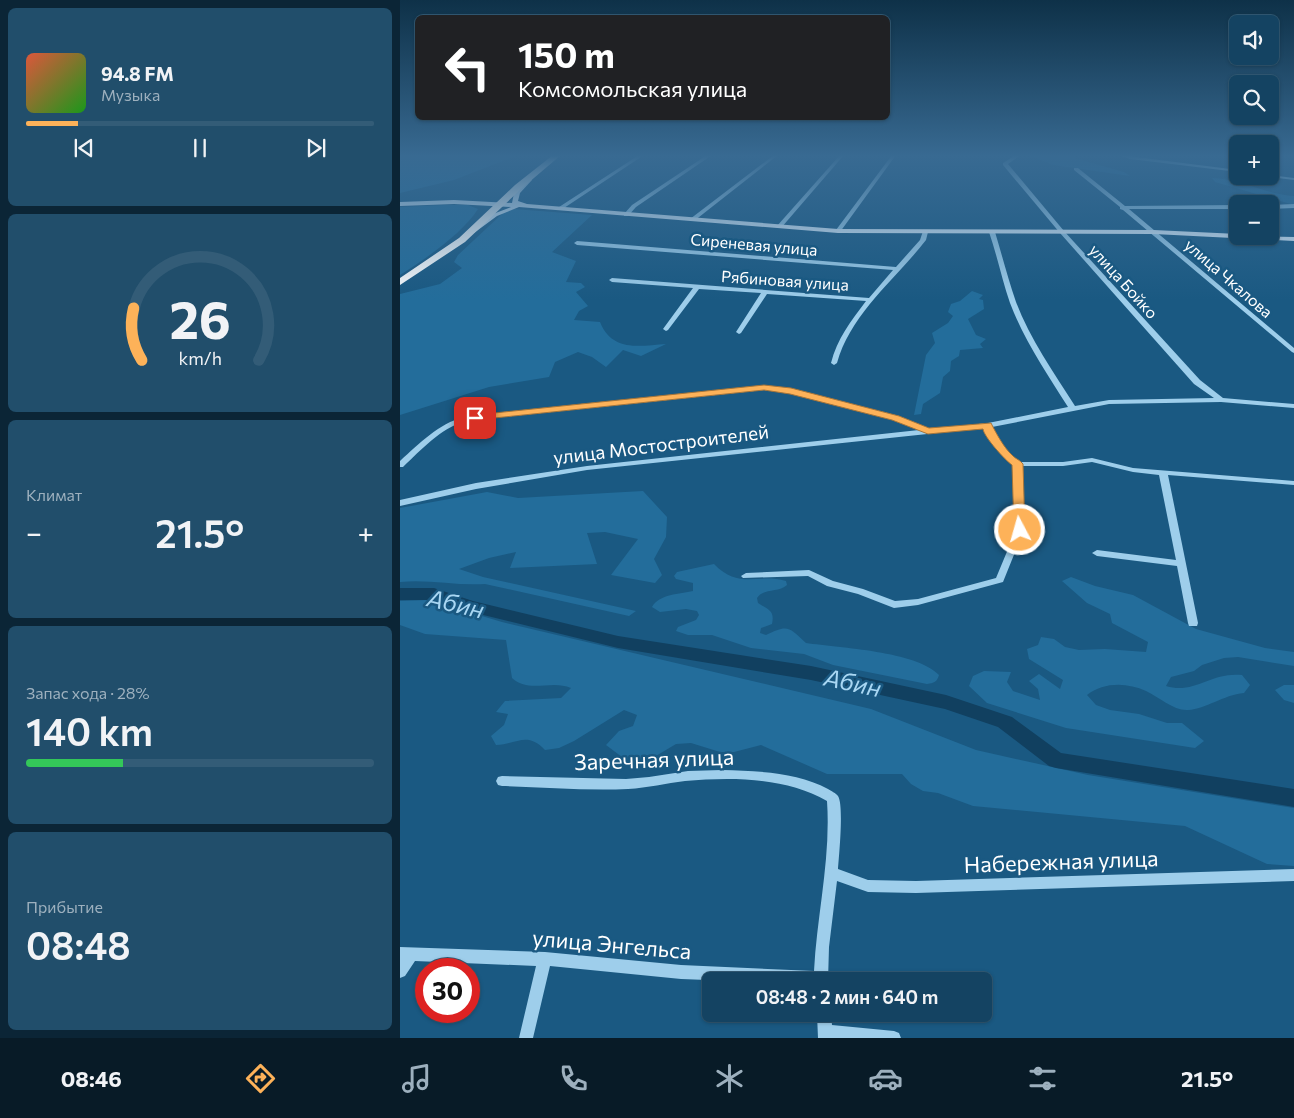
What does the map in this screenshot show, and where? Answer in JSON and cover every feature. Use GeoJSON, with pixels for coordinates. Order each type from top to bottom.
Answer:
{"type":"FeatureCollection","features":[{"type":"Feature","properties":{"kind":"highway"},"geometry":{"type":"LineString","coordinates":[[400,282],[462,240],[501,204]]}},
{"type":"Feature","properties":{"kind":"main road"},"geometry":{"type":"LineString","coordinates":[[400,204],[415,203]]}},
{"type":"Feature","properties":{"kind":"main road"},"geometry":{"type":"LineString","coordinates":[[462,240],[490,210],[488,206],[473,203]]}},
{"type":"Feature","properties":{"kind":"main road"},"geometry":{"type":"LineString","coordinates":[[488,203],[779,228],[838,231],[1154,232],[1229,236]]}},
{"type":"Feature","properties":{"kind":"main road"},"geometry":{"type":"LineString","coordinates":[[520,203],[536,208]]}},
{"type":"Feature","properties":{"kind":"main road"},"geometry":{"type":"LineString","coordinates":[[462,240],[495,215],[508,209],[536,208]]}},
{"type":"Feature","properties":{"kind":"main road"},"geometry":{"type":"LineString","coordinates":[[1279,238],[1294,239]]}},
{"type":"Feature","properties":{"kind":"street"},"geometry":{"type":"LineString","coordinates":[[559,209],[568,203]]}},
{"type":"Feature","properties":{"kind":"street"},"geometry":{"type":"LineString","coordinates":[[626,215],[638,203]]}},
{"type":"Feature","properties":{"kind":"street"},"geometry":{"type":"LineString","coordinates":[[692,220],[713,203]]}},
{"type":"Feature","properties":{"kind":"street"},"geometry":{"type":"LineString","coordinates":[[779,228],[800,203]]}},
{"type":"Feature","properties":{"kind":"street"},"geometry":{"type":"LineString","coordinates":[[838,231],[858,203]]}},
{"type":"Feature","properties":{"kind":"street","name":"улица Бойко"},"geometry":{"type":"LineString","coordinates":[[1038,203],[1197,382],[1221,400]]}},
{"type":"Feature","properties":{"kind":"street","name":"улица Чкалова"},"geometry":{"type":"LineString","coordinates":[[1117,203],[1154,232],[1294,351]]}},
{"type":"Feature","properties":{"kind":"street"},"geometry":{"type":"LineString","coordinates":[[1279,206],[1294,206]]}},
{"type":"Feature","properties":{"kind":"street"},"geometry":{"type":"LineString","coordinates":[[1122,208],[1229,207]]}},
{"type":"Feature","properties":{"kind":"street"},"geometry":{"type":"LineString","coordinates":[[834,363],[838,347],[846,332],[923,240],[925,232]]}},
{"type":"Feature","properties":{"kind":"street"},"geometry":{"type":"LineString","coordinates":[[992,232],[1017,310],[1039,353],[1073,409]]}},
{"type":"Feature","properties":{"kind":"street","name":"Сиреневая улица"},"geometry":{"type":"LineString","coordinates":[[577,243],[899,269]]}},
{"type":"Feature","properties":{"kind":"street","name":"Рябиновая улица"},"geometry":{"type":"LineString","coordinates":[[612,280],[872,300]]}},
{"type":"Feature","properties":{"kind":"street","name":"Рябиновая улица"},"geometry":{"type":"LineString","coordinates":[[666,329],[697,287]]}},
{"type":"Feature","properties":{"kind":"street"},"geometry":{"type":"LineString","coordinates":[[739,332],[765,292]]}},
{"type":"Feature","properties":{"kind":"street"},"geometry":{"type":"LineString","coordinates":[[400,465],[434,435],[454,421],[764,388],[791,391],[896,418],[928,431]]}},
{"type":"Feature","properties":{"kind":"street","name":"улица Мостостроителей"},"geometry":{"type":"LineString","coordinates":[[400,503],[476,486],[587,468],[988,425],[1110,402],[1133,400],[1221,400],[1294,406]]}},
{"type":"Feature","properties":{"kind":"street"},"geometry":{"type":"LineString","coordinates":[[988,425],[989,434],[998,442],[1008,457],[1017,464],[1063,464],[1092,460],[1133,470],[1294,483]]}},
{"type":"Feature","properties":{"kind":"street"},"geometry":{"type":"LineString","coordinates":[[746,576],[809,573],[830,584],[860,591],[894,604],[918,602],[1000,580],[1020,530],[1017,464]]}},
{"type":"Feature","properties":{"kind":"street"},"geometry":{"type":"LineString","coordinates":[[1164,472],[1193,624]]}},
{"type":"Feature","properties":{"kind":"street"},"geometry":{"type":"LineString","coordinates":[[1097,553],[1182,564]]}},
{"type":"Feature","properties":{"kind":"street","name":"Заречная улица"},"geometry":{"type":"LineString","coordinates":[[502,782],[644,783],[720,773],[805,784],[822,790],[833,798],[832,873]]}},
{"type":"Feature","properties":{"kind":"street"},"geometry":{"type":"LineString","coordinates":[[821,972],[825,903],[832,873]]}},
{"type":"Feature","properties":{"kind":"street","name":"Набережная улица"},"geometry":{"type":"LineString","coordinates":[[832,873],[868,886],[916,887],[1294,875]]}},
{"type":"Feature","properties":{"kind":"street"},"geometry":{"type":"LineString","coordinates":[[400,970],[406,954]]}},
{"type":"Feature","properties":{"kind":"street","name":"улица Энгельса"},"geometry":{"type":"LineString","coordinates":[[406,954],[545,959],[702,973]]}},
{"type":"Feature","properties":{"kind":"street"},"geometry":{"type":"LineString","coordinates":[[526,1038],[545,959]]}},
{"type":"Feature","properties":{"kind":"street"},"geometry":{"type":"LineString","coordinates":[[825,1022],[826,1035],[894,1038]]}},
{"type":"Feature","properties":{"kind":"shaded area"},"geometry":{"type":"Polygon","coordinates":[[[468,205],[478,209],[453,236],[400,275],[400,207],[468,205]]]}},
{"type":"Feature","properties":{"kind":"shaded area"},"geometry":{"type":"Polygon","coordinates":[[[514,209],[592,215],[552,252],[576,261],[566,282],[581,283],[585,287],[576,292],[588,306],[579,311],[574,320],[600,322],[605,332],[619,343],[636,346],[666,344],[641,356],[623,350],[606,367],[592,357],[578,352],[555,362],[549,377],[489,387],[400,415],[400,294],[440,284],[462,268],[454,262],[458,255],[504,212],[514,209]]]}},
{"type":"Feature","properties":{"kind":"shaded area"},"geometry":{"type":"Polygon","coordinates":[[[972,291],[983,295],[979,299],[983,300],[984,309],[968,319],[976,335],[986,339],[980,344],[983,348],[960,350],[959,356],[951,361],[950,371],[943,377],[940,393],[923,404],[921,414],[914,415],[926,355],[935,343],[932,333],[948,323],[953,316],[948,312],[951,304],[960,301],[972,291]]]}},
{"type":"Feature","properties":{"kind":"shaded area"},"geometry":{"type":"Polygon","coordinates":[[[643,491],[667,517],[666,537],[654,559],[662,575],[655,583],[611,575],[638,539],[605,532],[587,533],[597,564],[510,568],[516,552],[489,558],[459,569],[483,577],[636,611],[629,616],[485,584],[422,581],[400,582],[400,508],[487,492],[518,498],[643,491]]]}},
{"type":"Feature","properties":{"kind":"shaded area"},"geometry":{"type":"Polygon","coordinates":[[[714,564],[723,572],[740,579],[776,579],[786,581],[787,585],[763,593],[757,598],[758,603],[772,613],[773,619],[772,624],[761,628],[760,633],[766,635],[784,628],[796,633],[806,643],[896,656],[928,667],[939,675],[936,681],[927,684],[833,665],[804,654],[751,648],[712,635],[688,635],[676,631],[678,627],[696,620],[699,615],[697,611],[686,609],[660,612],[652,607],[665,597],[693,591],[693,583],[676,579],[674,576],[677,572],[714,564]]]}},
{"type":"Feature","properties":{"kind":"shaded area"},"geometry":{"type":"Polygon","coordinates":[[[1071,577],[1095,586],[1133,595],[1196,629],[1265,648],[1294,652],[1294,666],[1238,657],[1224,658],[1202,665],[1194,671],[1171,677],[1166,686],[1176,688],[1194,686],[1231,675],[1242,675],[1250,685],[1244,693],[1188,710],[1177,708],[1146,691],[1131,686],[1108,686],[1087,695],[1096,705],[1110,710],[1139,714],[1167,723],[1182,723],[1204,741],[1195,748],[1066,728],[987,703],[969,686],[973,676],[984,671],[1011,672],[1007,682],[1013,691],[1040,700],[1038,689],[1029,681],[1039,674],[1060,689],[1063,680],[1029,659],[1027,649],[1038,645],[1041,637],[1054,639],[1065,647],[1079,650],[1105,649],[1146,652],[1148,642],[1112,623],[1110,614],[1087,603],[1062,581],[1071,577]]]}},
{"type":"Feature","properties":{"kind":"shaded area"},"geometry":{"type":"Polygon","coordinates":[[[428,600],[502,622],[871,709],[976,750],[1088,775],[1294,808],[1294,866],[1267,864],[1185,826],[973,806],[938,793],[923,791],[911,784],[902,774],[827,774],[761,745],[734,752],[720,752],[691,743],[676,744],[639,766],[626,760],[606,745],[619,731],[633,726],[637,715],[624,710],[574,741],[559,748],[545,750],[539,744],[527,740],[496,745],[491,736],[504,725],[508,714],[496,712],[505,701],[561,698],[571,688],[556,685],[526,685],[512,678],[506,640],[425,634],[400,625],[400,601],[428,600]]]}},
{"type":"Feature","properties":{"kind":"shaded area"},"geometry":{"type":"Polygon","coordinates":[[[1284,685],[1294,685],[1294,703],[1284,700],[1275,690],[1284,685]]]}},
{"type":"Feature","properties":{"kind":"waterway","name":"Абин"},"geometry":{"type":"LineString","coordinates":[[400,594],[434,594],[471,606],[618,642],[811,673],[946,702],[1005,722],[1056,760],[1294,798]]}},
{"type":"Feature","properties":{"kind":"route"},"geometry":{"type":"LineString","coordinates":[[475,418],[777,388],[896,418],[910,422],[928,431],[988,425],[989,434],[998,442],[1008,457],[1017,464],[1017,507],[1020,530]]}}]}
